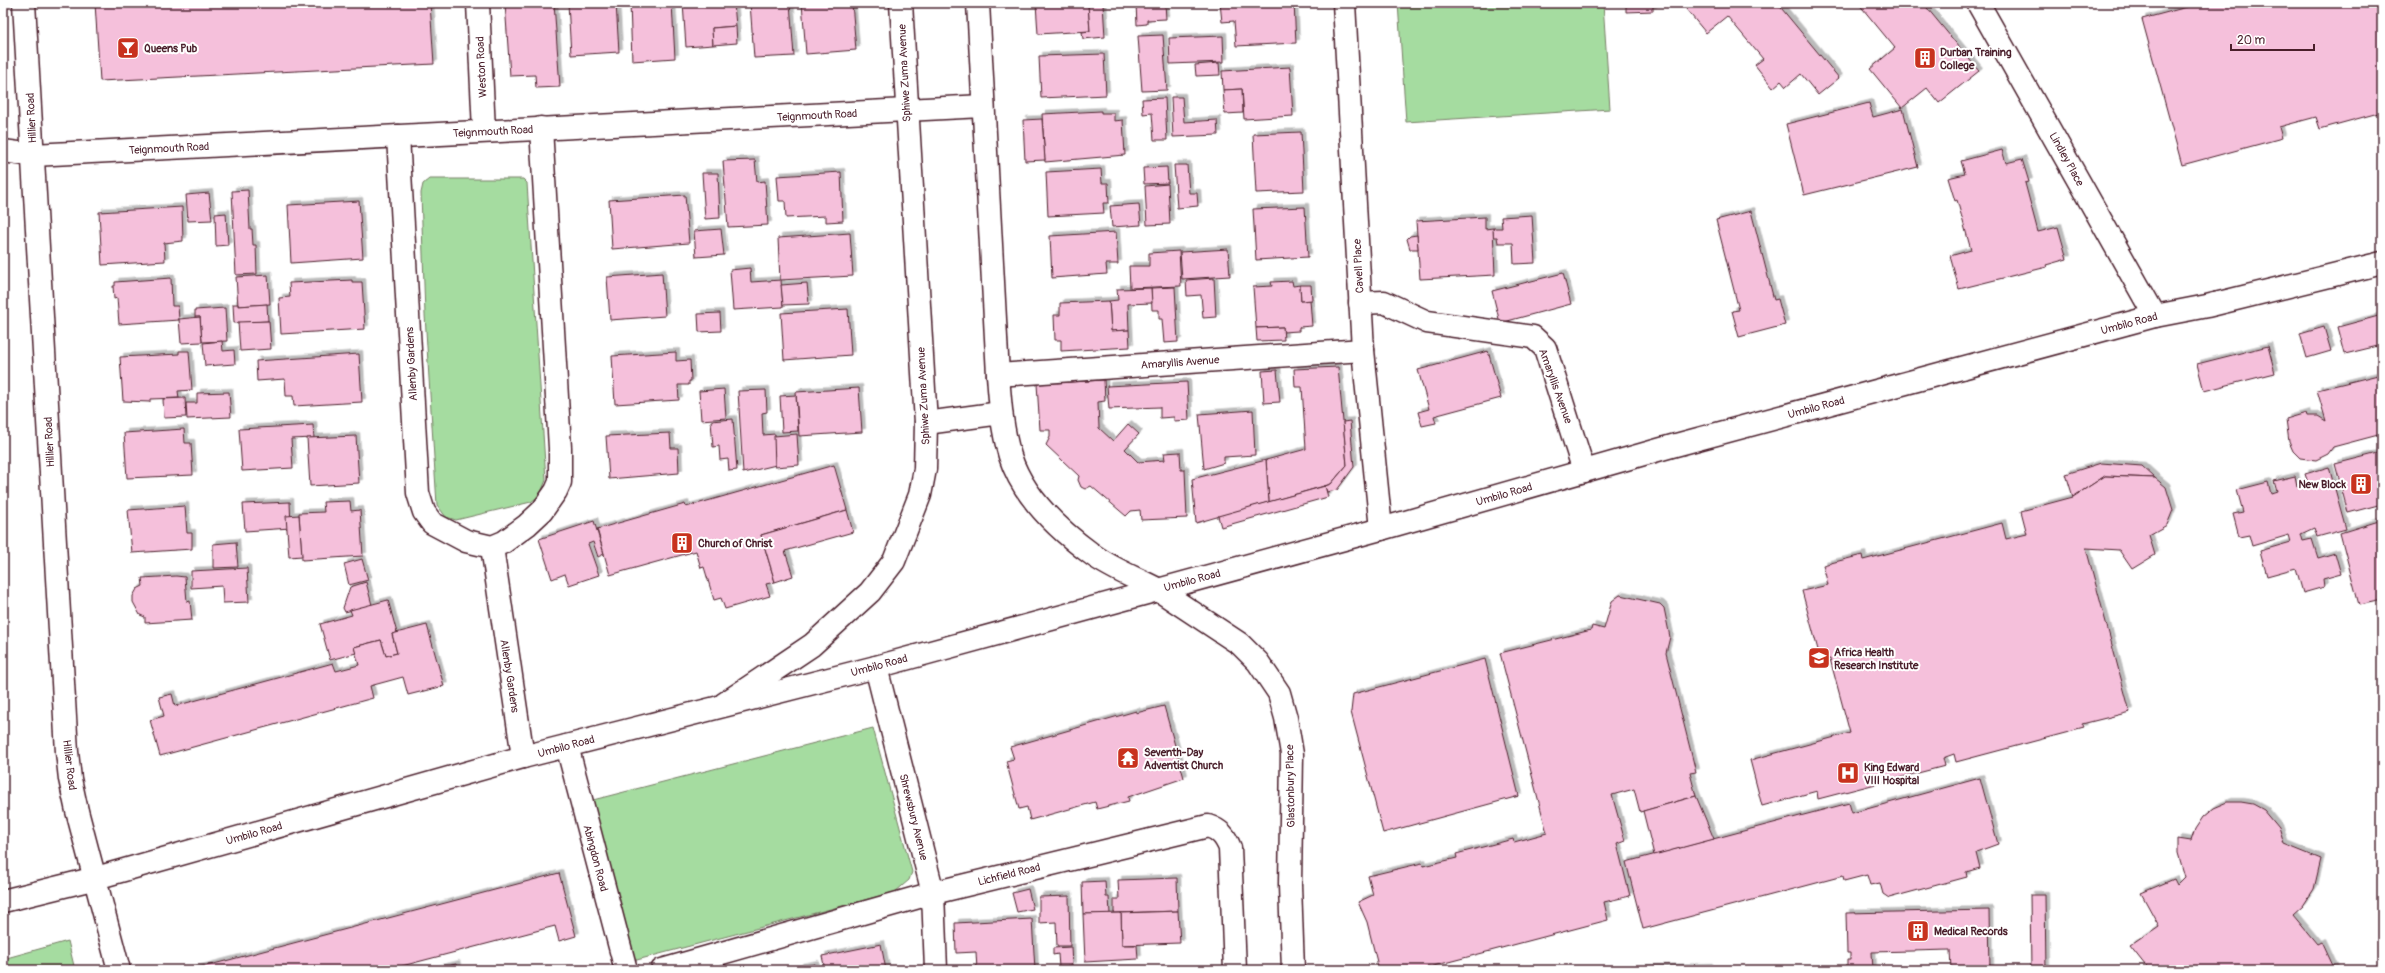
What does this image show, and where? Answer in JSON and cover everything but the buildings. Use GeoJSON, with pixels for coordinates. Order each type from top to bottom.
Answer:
{"type":"FeatureCollection","features":[{"type":"Feature","properties":{"kind":"street","name":"Hillier Road"},"geometry":{"type":"LineString","coordinates":[[24,3],[67,752],[70,780],[119,970]]}},
{"type":"Feature","properties":{"kind":"street","name":"Weston Road"},"geometry":{"type":"LineString","coordinates":[[478,3],[484,131]]}},
{"type":"Feature","properties":{"kind":"street","name":"Sphiwe Zuma Avenue"},"geometry":{"type":"LineString","coordinates":[[724,704],[812,645],[870,592],[894,561],[920,495],[925,469],[926,423],[906,111],[901,3]]}},
{"type":"Feature","properties":{"kind":"street"},"geometry":{"type":"LineString","coordinates":[[978,3],[998,375],[1001,413],[1010,457],[1024,484],[1053,522],[1094,556],[1157,589]]}},
{"type":"Feature","properties":{"kind":"street","name":"Cavell Place"},"geometry":{"type":"LineString","coordinates":[[1344,3],[1363,350],[1381,529]]}},
{"type":"Feature","properties":{"kind":"street","name":"Lindley Place"},"geometry":{"type":"LineString","coordinates":[[1978,3],[2155,316]]}},
{"type":"Feature","properties":{"kind":"street","name":"Teignmouth Road"},"geometry":{"type":"LineString","coordinates":[[3,151],[33,154],[983,106]]}},
{"type":"Feature","properties":{"kind":"street"},"geometry":{"type":"LineString","coordinates":[[492,547],[516,535],[542,511],[560,482],[560,440],[541,128]]}},
{"type":"Feature","properties":{"kind":"street","name":"Allenby Gardens"},"geometry":{"type":"LineString","coordinates":[[398,136],[418,493],[424,512],[432,523],[466,542],[492,547],[523,757]]}},
{"type":"Feature","properties":{"kind":"street","name":"Umbilo Road"},"geometry":{"type":"LineString","coordinates":[[3,902],[96,878],[523,757],[724,704],[876,667],[1381,529],[1584,471],[2155,316],[2207,306],[2382,263]]}},
{"type":"Feature","properties":{"kind":"street","name":"Amaryllis Avenue"},"geometry":{"type":"LineString","coordinates":[[1360,303],[1384,302],[1427,322],[1533,337],[1540,342],[1546,348],[1584,471]]}},
{"type":"Feature","properties":{"kind":"street","name":"Amaryllis Avenue"},"geometry":{"type":"LineString","coordinates":[[998,375],[1363,350]]}},
{"type":"Feature","properties":{"kind":"street"},"geometry":{"type":"LineString","coordinates":[[926,423],[1001,413]]}},
{"type":"Feature","properties":{"kind":"street","name":"Glastonbury Place"},"geometry":{"type":"LineString","coordinates":[[1157,589],[1240,644],[1258,662],[1279,693],[1286,718],[1292,754],[1290,885],[1293,970]]}},
{"type":"Feature","properties":{"kind":"street","name":"Shrewsbury Avenue"},"geometry":{"type":"LineString","coordinates":[[876,667],[933,893],[936,970]]}},
{"type":"Feature","properties":{"kind":"street","name":"Abingdon Road"},"geometry":{"type":"LineString","coordinates":[[567,746],[626,970]]}},
{"type":"Feature","properties":{"kind":"street","name":"Lichfield Road"},"geometry":{"type":"LineString","coordinates":[[662,970],[933,893],[1208,826],[1218,829],[1226,838],[1230,848],[1235,970]]}},
{"type":"Feature","properties":{"kind":"green space"},"geometry":{"type":"Polygon","coordinates":[[[1398,3],[1603,3],[1610,109],[1406,122],[1398,3]]]}},
{"type":"Feature","properties":{"kind":"green space"},"geometry":{"type":"Polygon","coordinates":[[[429,179],[523,179],[527,183],[546,480],[540,495],[531,502],[456,520],[446,517],[437,505],[425,315],[421,193],[423,184],[429,179]]]}},
{"type":"Feature","properties":{"kind":"green space"},"geometry":{"type":"Polygon","coordinates":[[[873,728],[912,872],[909,880],[895,892],[633,961],[593,800],[873,728]]]}},
{"type":"Feature","properties":{"kind":"green space"},"geometry":{"type":"Polygon","coordinates":[[[68,941],[75,970],[3,970],[3,959],[68,941]]]}},
{"type":"Feature","properties":{"kind":"place","name":"Queens Pub"},"geometry":{"type":"Point","coordinates":[128,48]}},
{"type":"Feature","properties":{"kind":"place","name":"Durban Training College"},"geometry":{"type":"Point","coordinates":[1925,58]}},
{"type":"Feature","properties":{"kind":"place","name":"New Block"},"geometry":{"type":"Point","coordinates":[2361,484]}},
{"type":"Feature","properties":{"kind":"place","name":"Church of Christ"},"geometry":{"type":"Point","coordinates":[682,543]}},
{"type":"Feature","properties":{"kind":"place","name":"Africa Health Research Institute"},"geometry":{"type":"Point","coordinates":[1819,658]}},
{"type":"Feature","properties":{"kind":"place","name":"Seventh-Day Adventist Church"},"geometry":{"type":"Point","coordinates":[1128,758]}},
{"type":"Feature","properties":{"kind":"place","name":"King Edward VIII Hospital"},"geometry":{"type":"Point","coordinates":[1848,773]}},
{"type":"Feature","properties":{"kind":"place","name":"Medical Records"},"geometry":{"type":"Point","coordinates":[1918,931]}}]}
